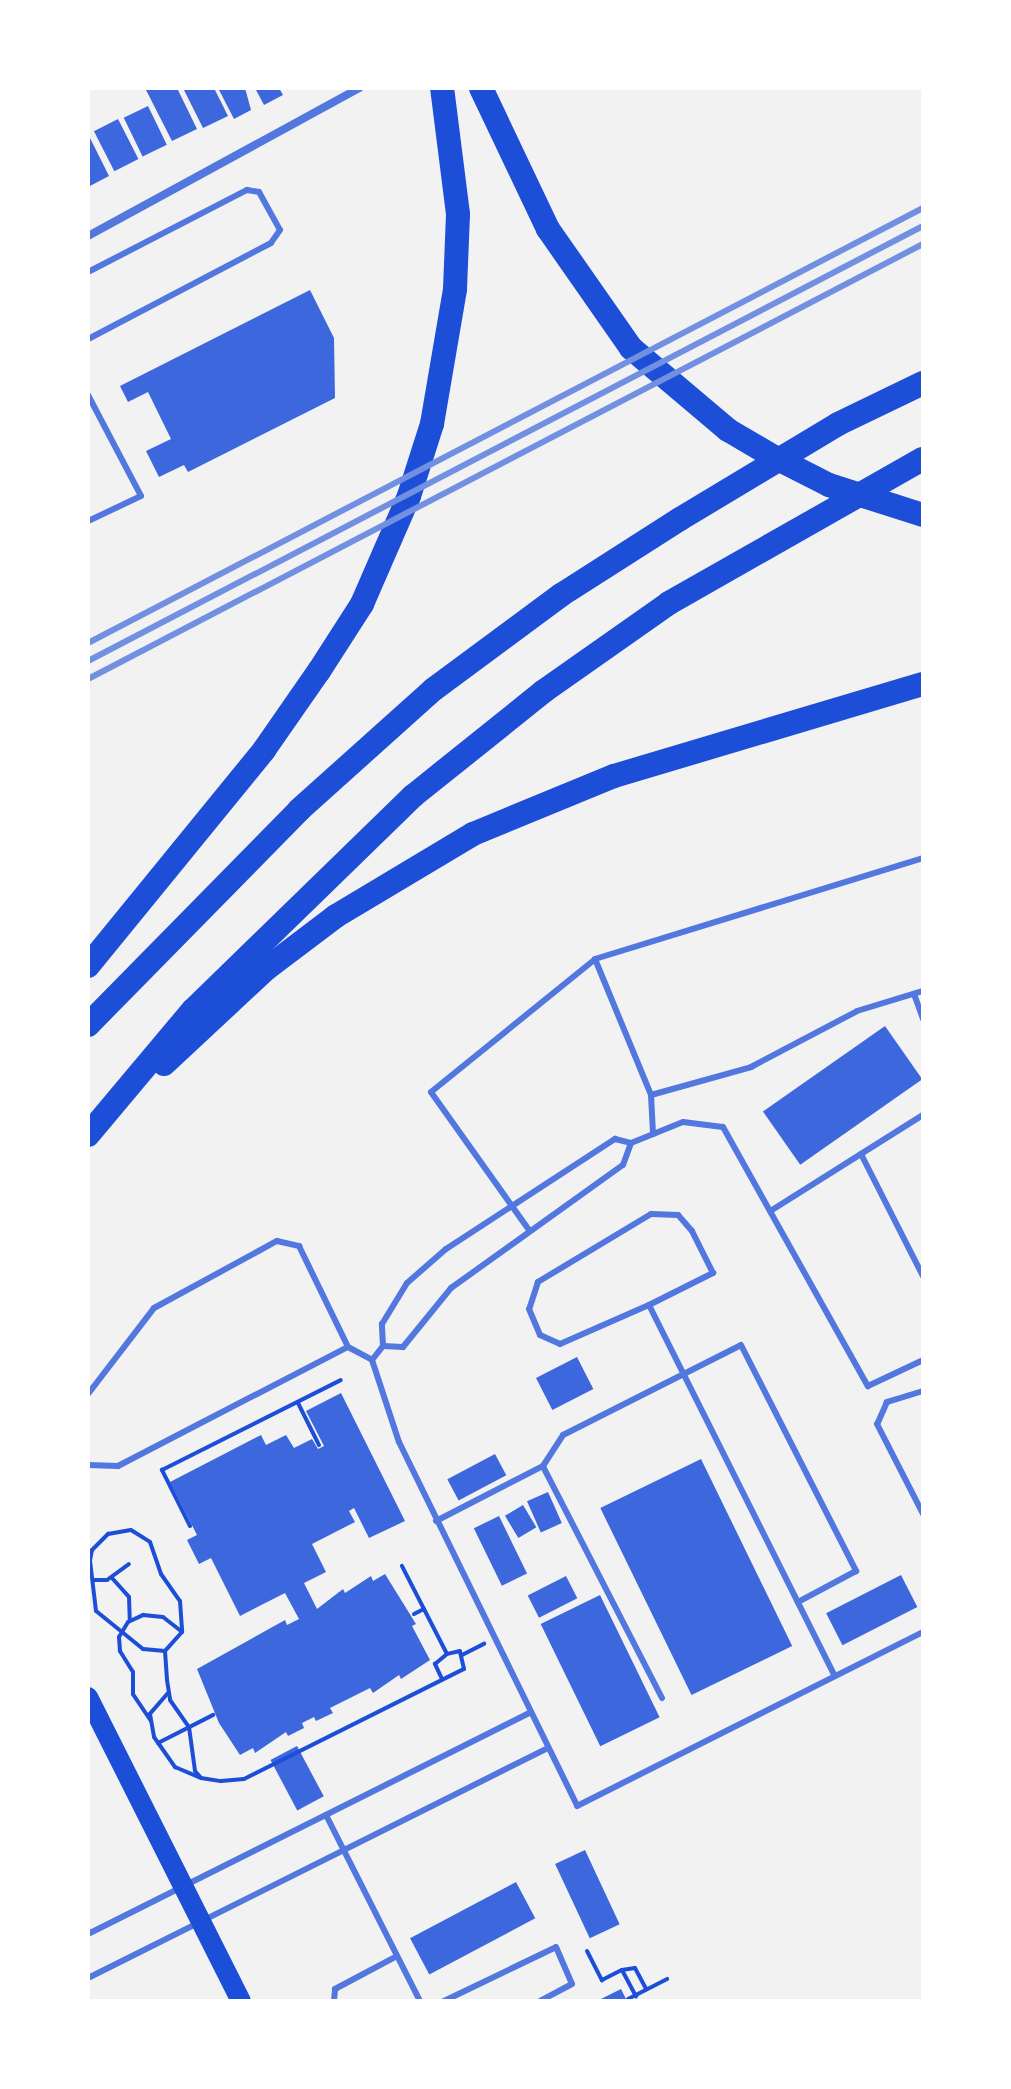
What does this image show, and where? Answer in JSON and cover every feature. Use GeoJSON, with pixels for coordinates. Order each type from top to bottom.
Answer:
{"type":"FeatureCollection","features":[{"type":"Feature","properties":{"kind":"highway"},"geometry":{"type":"LineString","coordinates":[[88,966],[264,750],[362,604],[383,556],[432,424],[455,289],[457,229],[442,88]]}},
{"type":"Feature","properties":{"kind":"highway"},"geometry":{"type":"LineString","coordinates":[[481,88],[517,173],[583,286],[631,348],[728,430],[829,485],[923,515]]}},
{"type":"Feature","properties":{"kind":"highway"},"geometry":{"type":"LineString","coordinates":[[88,1025],[288,821],[434,689],[561,595],[680,519],[838,424],[923,383]]}},
{"type":"Feature","properties":{"kind":"highway"},"geometry":{"type":"LineString","coordinates":[[90,1133],[193,1010],[425,786],[544,691],[669,603],[923,459]]}},
{"type":"Feature","properties":{"kind":"highway"},"geometry":{"type":"LineString","coordinates":[[90,1133],[266,969],[401,872],[461,840],[614,776],[923,684]]}},
{"type":"Feature","properties":{"kind":"main road"},"geometry":{"type":"LineString","coordinates":[[88,1697],[241,2001]]}},
{"type":"Feature","properties":{"kind":"street"},"geometry":{"type":"LineString","coordinates":[[88,236],[359,88]]}},
{"type":"Feature","properties":{"kind":"lane"},"geometry":{"type":"LineString","coordinates":[[88,272],[247,190],[259,192],[280,230],[271,243],[88,339]]}},
{"type":"Feature","properties":{"kind":"lane"},"geometry":{"type":"LineString","coordinates":[[88,395],[141,496],[88,521]]}},
{"type":"Feature","properties":{"kind":"lane"},"geometry":{"type":"LineString","coordinates":[[529,1230],[431,1092],[595,959],[923,858]]}},
{"type":"Feature","properties":{"kind":"lane"},"geometry":{"type":"LineString","coordinates":[[595,959],[651,1095],[653,1134]]}},
{"type":"Feature","properties":{"kind":"lane"},"geometry":{"type":"LineString","coordinates":[[651,1095],[751,1067],[857,1011],[923,991]]}},
{"type":"Feature","properties":{"kind":"lane"},"geometry":{"type":"LineString","coordinates":[[914,994],[923,1019]]}},
{"type":"Feature","properties":{"kind":"lane"},"geometry":{"type":"LineString","coordinates":[[772,1210],[923,1115]]}},
{"type":"Feature","properties":{"kind":"lane"},"geometry":{"type":"LineString","coordinates":[[372,1360],[383,1346],[382,1324],[407,1283],[446,1249],[615,1139],[631,1143],[683,1122],[723,1127],[868,1386],[923,1360]]}},
{"type":"Feature","properties":{"kind":"lane"},"geometry":{"type":"LineString","coordinates":[[383,1346],[403,1347],[428,1310],[451,1288],[623,1165],[631,1143]]}},
{"type":"Feature","properties":{"kind":"lane"},"geometry":{"type":"LineString","coordinates":[[861,1154],[923,1276]]}},
{"type":"Feature","properties":{"kind":"lane"},"geometry":{"type":"LineString","coordinates":[[651,1214],[678,1215],[692,1231],[713,1273],[649,1305],[560,1344],[540,1335],[529,1309],[538,1282],[651,1214]]}},
{"type":"Feature","properties":{"kind":"lane"},"geometry":{"type":"LineString","coordinates":[[88,1394],[154,1308],[277,1241],[299,1246],[348,1347],[372,1360],[399,1442],[577,1806],[923,1632]]}},
{"type":"Feature","properties":{"kind":"lane"},"geometry":{"type":"LineString","coordinates":[[649,1305],[835,1676]]}},
{"type":"Feature","properties":{"kind":"lane"},"geometry":{"type":"LineString","coordinates":[[436,1521],[543,1466],[563,1435],[741,1345],[856,1571],[798,1602]]}},
{"type":"Feature","properties":{"kind":"lane"},"geometry":{"type":"LineString","coordinates":[[88,1465],[118,1466],[348,1347]]}},
{"type":"Feature","properties":{"kind":"lane"},"geometry":{"type":"LineString","coordinates":[[923,1391],[887,1402],[877,1424],[923,1514]]}},
{"type":"Feature","properties":{"kind":"lane"},"geometry":{"type":"LineString","coordinates":[[543,1466],[662,1698]]}},
{"type":"Feature","properties":{"kind":"lane"},"geometry":{"type":"LineString","coordinates":[[88,1934],[530,1713]]}},
{"type":"Feature","properties":{"kind":"lane"},"geometry":{"type":"LineString","coordinates":[[88,1978],[548,1748]]}},
{"type":"Feature","properties":{"kind":"lane"},"geometry":{"type":"LineString","coordinates":[[326,1815],[420,2001]]}},
{"type":"Feature","properties":{"kind":"lane"},"geometry":{"type":"LineString","coordinates":[[444,2001],[552,1946],[572,1984],[540,2001]]}},
{"type":"Feature","properties":{"kind":"lane"},"geometry":{"type":"LineString","coordinates":[[334,2001],[335,1989],[397,1956]]}},
{"type":"Feature","properties":{"kind":"path"},"geometry":{"type":"LineString","coordinates":[[190,1526],[162,1470],[341,1380]]}},
{"type":"Feature","properties":{"kind":"path"},"geometry":{"type":"LineString","coordinates":[[298,1403],[319,1445]]}},
{"type":"Feature","properties":{"kind":"path"},"geometry":{"type":"LineString","coordinates":[[165,1651],[143,1649],[103,1620],[91,1601],[93,1580],[90,1561],[99,1541],[119,1530],[141,1534],[180,1601],[182,1632],[165,1651],[169,1692],[189,1727],[195,1771],[201,1778]]}},
{"type":"Feature","properties":{"kind":"path"},"geometry":{"type":"LineString","coordinates":[[93,1580],[112,1578],[129,1564]]}},
{"type":"Feature","properties":{"kind":"path"},"geometry":{"type":"LineString","coordinates":[[402,1566],[447,1654]]}},
{"type":"Feature","properties":{"kind":"path"},"geometry":{"type":"LineString","coordinates":[[112,1578],[129,1597],[130,1620],[118,1645],[133,1672],[133,1694],[151,1721],[157,1743],[175,1767],[201,1778],[244,1779],[464,1669],[462,1655]]}},
{"type":"Feature","properties":{"kind":"path"},"geometry":{"type":"LineString","coordinates":[[414,1614],[424,1609]]}},
{"type":"Feature","properties":{"kind":"path"},"geometry":{"type":"LineString","coordinates":[[130,1620],[156,1614],[182,1632]]}},
{"type":"Feature","properties":{"kind":"path"},"geometry":{"type":"LineString","coordinates":[[442,1679],[435,1664],[447,1654],[462,1655],[494,1640]]}},
{"type":"Feature","properties":{"kind":"path"},"geometry":{"type":"LineString","coordinates":[[151,1721],[154,1706],[169,1692]]}},
{"type":"Feature","properties":{"kind":"path"},"geometry":{"type":"LineString","coordinates":[[157,1743],[213,1715]]}},
{"type":"Feature","properties":{"kind":"path"},"geometry":{"type":"LineString","coordinates":[[587,1951],[602,1980],[622,1970],[635,1968],[646,1990]]}},
{"type":"Feature","properties":{"kind":"path"},"geometry":{"type":"LineString","coordinates":[[622,1970],[636,1996]]}},
{"type":"Feature","properties":{"kind":"path"},"geometry":{"type":"LineString","coordinates":[[628,1999],[667,1979]]}},
{"type":"Feature","properties":{"kind":"building"},"geometry":{"type":"Polygon","coordinates":[[[145,88],[177,88],[197,129],[172,141],[145,88]]]}},
{"type":"Feature","properties":{"kind":"building"},"geometry":{"type":"Polygon","coordinates":[[[183,88],[214,88],[228,116],[203,128],[183,88]]]}},
{"type":"Feature","properties":{"kind":"building"},"geometry":{"type":"Polygon","coordinates":[[[218,88],[245,88],[251,110],[234,119],[218,88]]]}},
{"type":"Feature","properties":{"kind":"building"},"geometry":{"type":"Polygon","coordinates":[[[255,88],[279,88],[283,95],[264,105],[255,88]]]}},
{"type":"Feature","properties":{"kind":"building"},"geometry":{"type":"Polygon","coordinates":[[[148,106],[167,145],[143,156],[124,118],[148,106]]]}},
{"type":"Feature","properties":{"kind":"building"},"geometry":{"type":"Polygon","coordinates":[[[118,119],[138,159],[114,171],[94,131],[118,119]]]}},
{"type":"Feature","properties":{"kind":"building"},"geometry":{"type":"Polygon","coordinates":[[[88,134],[109,176],[88,187],[88,134]]]}},
{"type":"Feature","properties":{"kind":"building"},"geometry":{"type":"Polygon","coordinates":[[[310,290],[334,338],[335,398],[188,472],[184,465],[159,477],[146,451],[171,439],[148,392],[128,402],[120,386],[310,290]]]}},
{"type":"Feature","properties":{"kind":"building"},"geometry":{"type":"Polygon","coordinates":[[[885,1026],[922,1079],[800,1165],[763,1111],[885,1026]]]}},
{"type":"Feature","properties":{"kind":"building"},"geometry":{"type":"Polygon","coordinates":[[[577,1357],[593,1389],[552,1410],[536,1378],[577,1357]]]}},
{"type":"Feature","properties":{"kind":"building"},"geometry":{"type":"Polygon","coordinates":[[[341,1393],[405,1521],[369,1538],[354,1508],[349,1511],[355,1522],[312,1544],[326,1572],[304,1583],[317,1609],[343,1589],[345,1593],[371,1576],[373,1581],[385,1574],[416,1624],[412,1626],[430,1660],[401,1679],[399,1675],[373,1693],[370,1688],[330,1708],[333,1713],[302,1723],[304,1728],[288,1736],[286,1732],[255,1753],[253,1748],[240,1755],[219,1723],[197,1669],[285,1620],[287,1625],[299,1619],[285,1593],[240,1616],[211,1558],[199,1564],[187,1540],[197,1535],[170,1482],[261,1435],[266,1445],[286,1435],[294,1448],[312,1439],[318,1449],[324,1446],[306,1411],[341,1393]]]}},
{"type":"Feature","properties":{"kind":"building"},"geometry":{"type":"Polygon","coordinates":[[[495,1454],[506,1475],[459,1501],[447,1479],[495,1454]]]}},
{"type":"Feature","properties":{"kind":"building"},"geometry":{"type":"Polygon","coordinates":[[[701,1459],[792,1646],[692,1695],[600,1508],[701,1459]]]}},
{"type":"Feature","properties":{"kind":"building"},"geometry":{"type":"Polygon","coordinates":[[[548,1492],[562,1523],[541,1532],[527,1501],[548,1492]]]}},
{"type":"Feature","properties":{"kind":"building"},"geometry":{"type":"Polygon","coordinates":[[[523,1505],[536,1527],[518,1538],[505,1516],[523,1505]]]}},
{"type":"Feature","properties":{"kind":"building"},"geometry":{"type":"Polygon","coordinates":[[[499,1516],[527,1574],[502,1586],[474,1528],[499,1516]]]}},
{"type":"Feature","properties":{"kind":"building"},"geometry":{"type":"Polygon","coordinates":[[[901,1575],[917,1607],[842,1645],[826,1613],[901,1575]]]}},
{"type":"Feature","properties":{"kind":"building"},"geometry":{"type":"Polygon","coordinates":[[[566,1576],[577,1598],[539,1618],[528,1596],[566,1576]]]}},
{"type":"Feature","properties":{"kind":"building"},"geometry":{"type":"Polygon","coordinates":[[[600,1595],[660,1717],[600,1746],[541,1624],[600,1595]]]}},
{"type":"Feature","properties":{"kind":"building"},"geometry":{"type":"Polygon","coordinates":[[[297,1746],[324,1796],[297,1810],[271,1760],[297,1746]]]}},
{"type":"Feature","properties":{"kind":"building"},"geometry":{"type":"Polygon","coordinates":[[[585,1850],[620,1924],[590,1938],[555,1864],[585,1850]]]}},
{"type":"Feature","properties":{"kind":"building"},"geometry":{"type":"Polygon","coordinates":[[[516,1882],[535,1918],[429,1975],[410,1938],[516,1882]]]}},
{"type":"Feature","properties":{"kind":"building"},"geometry":{"type":"Polygon","coordinates":[[[621,1989],[627,2001],[597,2001],[621,1989]]]}},
{"type":"Feature","properties":{"kind":"railway"},"geometry":{"type":"LineString","coordinates":[[88,643],[923,208]]}},
{"type":"Feature","properties":{"kind":"railway"},"geometry":{"type":"LineString","coordinates":[[88,661],[923,226]]}},
{"type":"Feature","properties":{"kind":"railway"},"geometry":{"type":"LineString","coordinates":[[88,679],[923,244]]}}]}
